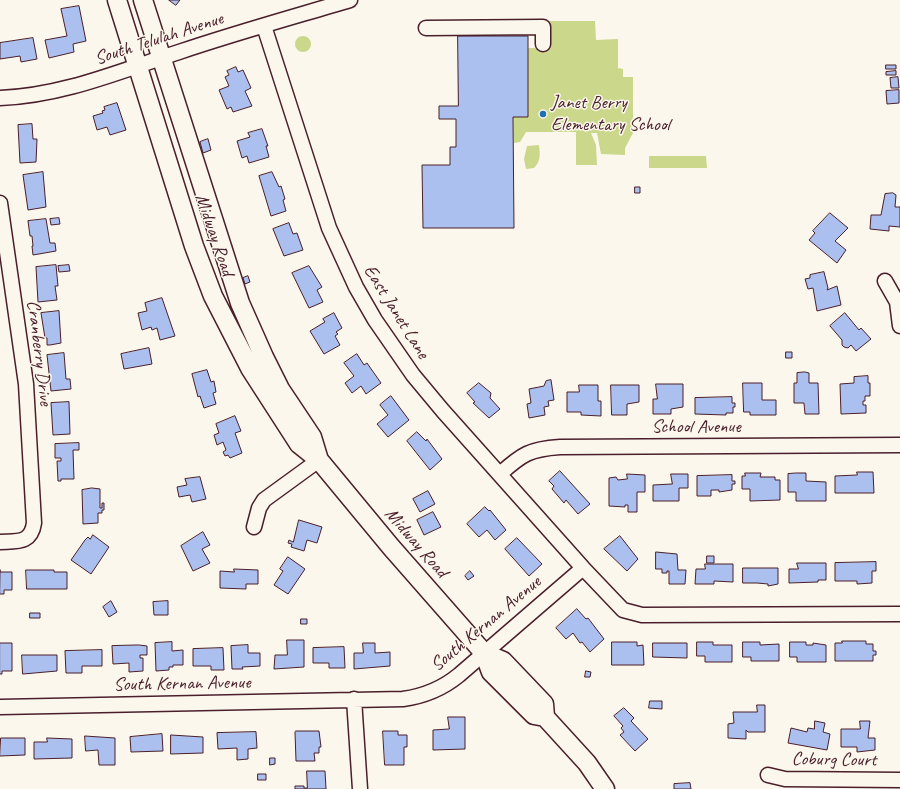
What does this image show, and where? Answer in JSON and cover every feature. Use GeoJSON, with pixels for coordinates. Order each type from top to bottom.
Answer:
{"type":"FeatureCollection","features":[{"type":"Feature","properties":{"kind":"main road","name":"Midway Road"},"geometry":{"type":"LineString","coordinates":[[117,0],[194,246],[223,317],[250,368],[278,414],[299,444],[319,460],[484,653],[503,660],[544,704],[545,716],[587,763],[605,789]]}},
{"type":"Feature","properties":{"kind":"main road"},"geometry":{"type":"LineString","coordinates":[[130,0],[142,41],[162,59]]}},
{"type":"Feature","properties":{"kind":"main road","name":"Midway Road"},"geometry":{"type":"LineString","coordinates":[[143,0],[216,232],[242,309],[264,358],[280,388],[312,438],[319,460]]}},
{"type":"Feature","properties":{"kind":"main road"},"geometry":{"type":"LineString","coordinates":[[137,65],[155,83],[180,162],[198,205],[216,232]]}},
{"type":"Feature","properties":{"kind":"main road"},"geometry":{"type":"LineString","coordinates":[[223,317],[242,309]]}},
{"type":"Feature","properties":{"kind":"street","name":"South Telulah Avenue"},"geometry":{"type":"LineString","coordinates":[[0,98],[31,96],[58,91],[137,65],[162,59],[188,49],[350,0]]}},
{"type":"Feature","properties":{"kind":"street","name":"East Janet Lane"},"geometry":{"type":"LineString","coordinates":[[264,26],[329,228],[356,287],[375,320],[413,375],[583,568]]}},
{"type":"Feature","properties":{"kind":"street"},"geometry":{"type":"LineString","coordinates":[[426,28],[543,27],[543,44]]}},
{"type":"Feature","properties":{"kind":"street","name":"Cranberry Drive"},"geometry":{"type":"LineString","coordinates":[[0,203],[26,384],[34,523],[33,532],[29,537],[20,541],[0,542]]}},
{"type":"Feature","properties":{"kind":"street"},"geometry":{"type":"LineString","coordinates":[[885,281],[897,302],[900,326]]}},
{"type":"Feature","properties":{"kind":"street","name":"School Avenue"},"geometry":{"type":"LineString","coordinates":[[500,474],[523,455],[533,450],[560,447],[900,445]]}},
{"type":"Feature","properties":{"kind":"street"},"geometry":{"type":"LineString","coordinates":[[254,527],[259,508],[264,500],[319,460]]}},
{"type":"Feature","properties":{"kind":"street"},"geometry":{"type":"LineString","coordinates":[[583,568],[622,610],[642,615],[900,614]]}},
{"type":"Feature","properties":{"kind":"street","name":"South Kernan Avenue"},"geometry":{"type":"LineString","coordinates":[[0,707],[403,699],[427,694],[450,682],[583,568]]}},
{"type":"Feature","properties":{"kind":"street"},"geometry":{"type":"LineString","coordinates":[[354,699],[360,789]]}},
{"type":"Feature","properties":{"kind":"street","name":"Coburg Court"},"geometry":{"type":"LineString","coordinates":[[768,775],[785,779],[900,780]]}},
{"type":"Feature","properties":{"kind":"green space"},"geometry":{"type":"Polygon","coordinates":[[[527,21],[595,21],[596,40],[618,39],[618,68],[623,69],[623,77],[633,77],[633,133],[625,148],[625,155],[601,154],[597,133],[591,133],[596,145],[597,165],[576,165],[576,132],[526,132],[520,142],[514,143],[513,117],[528,117],[528,48],[536,48],[537,32],[527,21]]]}},
{"type":"Feature","properties":{"kind":"green space"},"geometry":{"type":"Polygon","coordinates":[[[303,36],[309,38],[311,44],[309,50],[303,52],[297,50],[295,44],[297,38],[303,36]]]}},
{"type":"Feature","properties":{"kind":"green space"},"geometry":{"type":"Polygon","coordinates":[[[539,145],[540,154],[538,163],[534,168],[526,169],[524,159],[527,146],[539,145]]]}},
{"type":"Feature","properties":{"kind":"green space"},"geometry":{"type":"Polygon","coordinates":[[[649,156],[706,156],[707,168],[649,168],[649,156]]]}},
{"type":"Feature","properties":{"kind":"building"},"geometry":{"type":"Polygon","coordinates":[[[169,0],[180,0],[176,5],[169,0]]]}},
{"type":"Feature","properties":{"kind":"building"},"geometry":{"type":"Polygon","coordinates":[[[79,6],[86,41],[73,44],[74,52],[49,58],[45,40],[67,36],[61,9],[79,6]]]}},
{"type":"Feature","properties":{"kind":"building"},"geometry":{"type":"Polygon","coordinates":[[[458,36],[528,36],[528,117],[513,117],[514,228],[423,228],[422,165],[450,165],[450,147],[456,147],[456,119],[439,119],[439,106],[458,106],[458,36]]]}},
{"type":"Feature","properties":{"kind":"building"},"geometry":{"type":"Polygon","coordinates":[[[33,38],[37,59],[21,62],[20,56],[0,59],[0,43],[33,38]]]}},
{"type":"Feature","properties":{"kind":"building"},"geometry":{"type":"Polygon","coordinates":[[[886,65],[896,65],[896,69],[886,69],[886,65]]]}},
{"type":"Feature","properties":{"kind":"building"},"geometry":{"type":"Polygon","coordinates":[[[236,67],[238,72],[243,70],[251,88],[245,91],[252,106],[233,112],[231,107],[227,109],[219,90],[229,86],[225,77],[229,75],[227,71],[236,67]]]}},
{"type":"Feature","properties":{"kind":"building"},"geometry":{"type":"Polygon","coordinates":[[[896,71],[896,75],[886,75],[886,72],[896,71]]]}},
{"type":"Feature","properties":{"kind":"building"},"geometry":{"type":"Polygon","coordinates":[[[898,77],[899,88],[891,88],[890,78],[898,77]]]}},
{"type":"Feature","properties":{"kind":"building"},"geometry":{"type":"Polygon","coordinates":[[[899,90],[899,103],[887,104],[886,91],[899,90]]]}},
{"type":"Feature","properties":{"kind":"building"},"geometry":{"type":"Polygon","coordinates":[[[117,103],[126,130],[110,135],[107,127],[97,130],[93,116],[103,113],[102,111],[105,110],[104,107],[117,103]]]}},
{"type":"Feature","properties":{"kind":"building"},"geometry":{"type":"Polygon","coordinates":[[[32,124],[33,139],[37,139],[36,162],[20,163],[18,125],[32,124]]]}},
{"type":"Feature","properties":{"kind":"building"},"geometry":{"type":"Polygon","coordinates":[[[262,129],[268,146],[266,146],[269,157],[249,163],[247,156],[242,158],[237,141],[250,137],[248,133],[262,129]]]}},
{"type":"Feature","properties":{"kind":"building"},"geometry":{"type":"Polygon","coordinates":[[[208,139],[211,150],[203,153],[200,142],[208,139]]]}},
{"type":"Feature","properties":{"kind":"building"},"geometry":{"type":"Polygon","coordinates":[[[43,172],[46,207],[28,210],[23,175],[43,172]]]}},
{"type":"Feature","properties":{"kind":"building"},"geometry":{"type":"Polygon","coordinates":[[[272,172],[279,187],[281,186],[285,199],[283,200],[286,211],[271,216],[259,176],[272,172]]]}},
{"type":"Feature","properties":{"kind":"building"},"geometry":{"type":"Polygon","coordinates":[[[635,187],[640,187],[640,193],[635,193],[635,187]]]}},
{"type":"Feature","properties":{"kind":"building"},"geometry":{"type":"Polygon","coordinates":[[[893,193],[896,195],[895,207],[900,207],[900,227],[889,226],[889,231],[870,229],[871,215],[881,215],[885,194],[893,193]]]}},
{"type":"Feature","properties":{"kind":"building"},"geometry":{"type":"Polygon","coordinates":[[[830,213],[848,228],[835,241],[846,250],[837,263],[809,240],[815,233],[813,231],[830,213]]]}},
{"type":"Feature","properties":{"kind":"building"},"geometry":{"type":"Polygon","coordinates":[[[59,218],[60,224],[51,225],[50,219],[59,218]]]}},
{"type":"Feature","properties":{"kind":"building"},"geometry":{"type":"Polygon","coordinates":[[[46,219],[50,243],[55,243],[56,251],[33,255],[32,236],[30,236],[28,221],[46,219]]]}},
{"type":"Feature","properties":{"kind":"building"},"geometry":{"type":"Polygon","coordinates":[[[289,223],[293,234],[297,233],[303,250],[284,256],[273,229],[289,223]]]}},
{"type":"Feature","properties":{"kind":"building"},"geometry":{"type":"Polygon","coordinates":[[[56,265],[58,286],[55,286],[57,300],[38,302],[36,267],[56,265]]]}},
{"type":"Feature","properties":{"kind":"building"},"geometry":{"type":"Polygon","coordinates":[[[69,265],[70,271],[59,272],[58,266],[69,265]]]}},
{"type":"Feature","properties":{"kind":"building"},"geometry":{"type":"Polygon","coordinates":[[[309,266],[322,287],[317,290],[323,302],[309,308],[292,273],[309,266]]]}},
{"type":"Feature","properties":{"kind":"building"},"geometry":{"type":"Polygon","coordinates":[[[824,272],[828,288],[827,290],[837,286],[841,305],[817,311],[813,288],[808,289],[805,279],[810,278],[810,275],[824,272]]]}},
{"type":"Feature","properties":{"kind":"building"},"geometry":{"type":"Polygon","coordinates":[[[248,276],[250,282],[245,284],[243,278],[248,276]]]}},
{"type":"Feature","properties":{"kind":"building"},"geometry":{"type":"Polygon","coordinates":[[[162,298],[175,336],[160,340],[157,328],[152,330],[151,327],[142,330],[138,313],[147,311],[145,303],[162,298]]]}},
{"type":"Feature","properties":{"kind":"building"},"geometry":{"type":"Polygon","coordinates":[[[59,311],[61,343],[47,345],[47,338],[45,338],[41,313],[59,311]]]}},
{"type":"Feature","properties":{"kind":"building"},"geometry":{"type":"Polygon","coordinates":[[[334,313],[342,328],[336,332],[338,334],[335,336],[340,345],[324,354],[310,331],[325,322],[323,319],[334,313]]]}},
{"type":"Feature","properties":{"kind":"building"},"geometry":{"type":"Polygon","coordinates":[[[845,313],[859,330],[861,328],[871,339],[856,351],[851,345],[848,348],[844,347],[842,345],[842,340],[830,326],[845,313]]]}},
{"type":"Feature","properties":{"kind":"building"},"geometry":{"type":"Polygon","coordinates":[[[149,348],[152,364],[124,369],[121,354],[149,348]]]}},
{"type":"Feature","properties":{"kind":"building"},"geometry":{"type":"Polygon","coordinates":[[[786,352],[792,352],[792,358],[786,358],[786,352]]]}},
{"type":"Feature","properties":{"kind":"building"},"geometry":{"type":"Polygon","coordinates":[[[64,353],[66,379],[70,379],[71,389],[51,391],[47,355],[64,353]]]}},
{"type":"Feature","properties":{"kind":"building"},"geometry":{"type":"Polygon","coordinates":[[[357,354],[364,365],[367,363],[381,383],[366,394],[361,386],[352,393],[345,383],[354,376],[344,363],[357,354]]]}},
{"type":"Feature","properties":{"kind":"building"},"geometry":{"type":"Polygon","coordinates":[[[207,370],[211,382],[214,381],[216,392],[213,393],[216,404],[204,408],[200,396],[198,397],[192,374],[207,370]]]}},
{"type":"Feature","properties":{"kind":"building"},"geometry":{"type":"Polygon","coordinates":[[[797,373],[809,373],[809,383],[818,383],[819,414],[805,414],[804,403],[794,403],[794,383],[797,383],[797,373]]]}},
{"type":"Feature","properties":{"kind":"building"},"geometry":{"type":"Polygon","coordinates":[[[868,376],[868,383],[870,383],[870,396],[865,396],[865,401],[863,401],[863,405],[866,405],[866,413],[841,414],[840,384],[854,383],[854,377],[868,376]]]}},
{"type":"Feature","properties":{"kind":"building"},"geometry":{"type":"Polygon","coordinates":[[[551,380],[554,400],[548,401],[549,406],[544,407],[545,415],[529,418],[527,404],[531,403],[529,389],[544,386],[546,381],[551,380]]]}},
{"type":"Feature","properties":{"kind":"building"},"geometry":{"type":"Polygon","coordinates":[[[479,383],[491,393],[490,398],[500,409],[489,418],[473,403],[475,402],[467,393],[479,383]]]}},
{"type":"Feature","properties":{"kind":"building"},"geometry":{"type":"Polygon","coordinates":[[[743,383],[762,383],[762,400],[776,400],[776,415],[750,415],[750,412],[744,412],[743,383]]]}},
{"type":"Feature","properties":{"kind":"building"},"geometry":{"type":"Polygon","coordinates":[[[656,384],[683,384],[683,407],[671,409],[671,414],[653,414],[653,399],[657,399],[656,384]]]}},
{"type":"Feature","properties":{"kind":"building"},"geometry":{"type":"Polygon","coordinates":[[[579,385],[598,385],[598,401],[601,401],[601,416],[581,415],[581,412],[567,412],[567,392],[579,392],[579,385]]]}},
{"type":"Feature","properties":{"kind":"building"},"geometry":{"type":"Polygon","coordinates":[[[611,385],[639,385],[639,402],[627,404],[627,415],[612,415],[611,385]]]}},
{"type":"Feature","properties":{"kind":"building"},"geometry":{"type":"Polygon","coordinates":[[[391,396],[409,420],[388,437],[377,424],[388,415],[380,405],[391,396]]]}},
{"type":"Feature","properties":{"kind":"building"},"geometry":{"type":"Polygon","coordinates":[[[732,397],[732,403],[735,403],[733,413],[726,413],[726,415],[695,414],[695,398],[732,397]]]}},
{"type":"Feature","properties":{"kind":"building"},"geometry":{"type":"Polygon","coordinates":[[[69,402],[70,434],[53,435],[51,403],[69,402]]]}},
{"type":"Feature","properties":{"kind":"building"},"geometry":{"type":"Polygon","coordinates":[[[235,416],[241,431],[235,433],[242,453],[230,458],[228,455],[225,456],[223,452],[226,450],[223,442],[217,445],[214,435],[219,433],[216,424],[235,416]]]}},
{"type":"Feature","properties":{"kind":"building"},"geometry":{"type":"Polygon","coordinates":[[[417,432],[426,441],[427,439],[442,459],[430,470],[407,441],[417,432]]]}},
{"type":"Feature","properties":{"kind":"building"},"geometry":{"type":"Polygon","coordinates":[[[79,443],[79,450],[73,450],[74,479],[61,479],[61,481],[58,481],[57,461],[61,461],[61,458],[55,458],[55,444],[79,443]]]}},
{"type":"Feature","properties":{"kind":"building"},"geometry":{"type":"Polygon","coordinates":[[[560,471],[590,504],[578,514],[566,500],[564,503],[552,489],[554,486],[549,481],[560,471]]]}},
{"type":"Feature","properties":{"kind":"building"},"geometry":{"type":"Polygon","coordinates":[[[857,472],[873,472],[874,493],[835,493],[835,476],[857,475],[857,472]]]}},
{"type":"Feature","properties":{"kind":"building"},"geometry":{"type":"Polygon","coordinates":[[[745,473],[761,473],[760,477],[775,477],[775,480],[780,480],[780,500],[750,501],[750,489],[742,489],[742,476],[745,476],[745,473]]]}},
{"type":"Feature","properties":{"kind":"building"},"geometry":{"type":"Polygon","coordinates":[[[806,473],[806,481],[826,482],[826,501],[796,501],[796,492],[788,492],[788,474],[806,473]]]}},
{"type":"Feature","properties":{"kind":"building"},"geometry":{"type":"Polygon","coordinates":[[[627,474],[645,475],[645,492],[637,492],[637,512],[628,512],[628,505],[625,505],[625,507],[609,506],[609,478],[616,477],[618,480],[627,479],[627,474]]]}},
{"type":"Feature","properties":{"kind":"building"},"geometry":{"type":"Polygon","coordinates":[[[671,474],[688,474],[688,488],[679,488],[679,501],[653,501],[653,485],[672,484],[671,474]]]}},
{"type":"Feature","properties":{"kind":"building"},"geometry":{"type":"Polygon","coordinates":[[[732,475],[732,481],[735,481],[735,484],[732,484],[732,490],[719,492],[719,490],[711,490],[711,496],[697,496],[697,476],[732,475]]]}},
{"type":"Feature","properties":{"kind":"building"},"geometry":{"type":"Polygon","coordinates":[[[200,477],[206,499],[192,502],[190,495],[179,497],[177,487],[187,485],[185,479],[200,477]]]}},
{"type":"Feature","properties":{"kind":"building"},"geometry":{"type":"Polygon","coordinates":[[[92,488],[100,489],[100,508],[102,508],[102,503],[104,503],[104,510],[102,510],[102,513],[98,513],[98,523],[83,524],[82,490],[92,488]]]}},
{"type":"Feature","properties":{"kind":"building"},"geometry":{"type":"Polygon","coordinates":[[[428,491],[435,504],[420,512],[413,499],[428,491]]]}},
{"type":"Feature","properties":{"kind":"building"},"geometry":{"type":"Polygon","coordinates":[[[485,507],[489,511],[490,510],[506,530],[495,540],[487,530],[479,537],[467,524],[485,507]]]}},
{"type":"Feature","properties":{"kind":"building"},"geometry":{"type":"Polygon","coordinates":[[[433,512],[441,527],[424,535],[417,520],[433,512]]]}},
{"type":"Feature","properties":{"kind":"building"},"geometry":{"type":"Polygon","coordinates":[[[299,520],[322,527],[317,543],[307,540],[304,551],[291,547],[292,544],[288,543],[289,540],[293,542],[299,520]]]}},
{"type":"Feature","properties":{"kind":"building"},"geometry":{"type":"Polygon","coordinates":[[[203,532],[210,545],[202,549],[210,563],[193,571],[181,546],[203,532]]]}},
{"type":"Feature","properties":{"kind":"building"},"geometry":{"type":"Polygon","coordinates":[[[93,535],[109,547],[91,574],[71,560],[85,540],[88,537],[90,539],[93,535]]]}},
{"type":"Feature","properties":{"kind":"building"},"geometry":{"type":"Polygon","coordinates":[[[620,536],[638,559],[627,571],[604,549],[620,536]]]}},
{"type":"Feature","properties":{"kind":"building"},"geometry":{"type":"Polygon","coordinates":[[[517,538],[542,564],[529,576],[505,549],[517,538]]]}},
{"type":"Feature","properties":{"kind":"building"},"geometry":{"type":"Polygon","coordinates":[[[656,552],[677,554],[678,570],[686,570],[685,584],[669,584],[669,571],[667,571],[667,573],[662,573],[662,569],[656,569],[656,552]]]}},
{"type":"Feature","properties":{"kind":"building"},"geometry":{"type":"Polygon","coordinates":[[[707,556],[714,556],[714,563],[707,563],[707,556]]]}},
{"type":"Feature","properties":{"kind":"building"},"geometry":{"type":"Polygon","coordinates":[[[288,557],[305,569],[288,594],[274,585],[283,571],[280,569],[288,557]]]}},
{"type":"Feature","properties":{"kind":"building"},"geometry":{"type":"Polygon","coordinates":[[[876,562],[876,571],[872,571],[872,583],[857,584],[857,581],[835,581],[835,563],[876,562]]]}},
{"type":"Feature","properties":{"kind":"building"},"geometry":{"type":"Polygon","coordinates":[[[797,563],[826,563],[826,580],[818,580],[818,582],[789,583],[789,569],[798,569],[797,563]]]}},
{"type":"Feature","properties":{"kind":"building"},"geometry":{"type":"Polygon","coordinates":[[[705,564],[733,564],[733,582],[714,581],[714,584],[695,584],[696,569],[705,569],[705,564]]]}},
{"type":"Feature","properties":{"kind":"building"},"geometry":{"type":"Polygon","coordinates":[[[743,568],[778,568],[778,584],[768,586],[768,584],[743,583],[743,568]]]}},
{"type":"Feature","properties":{"kind":"building"},"geometry":{"type":"Polygon","coordinates":[[[234,569],[258,570],[258,584],[246,584],[246,589],[220,588],[220,571],[234,572],[234,569]]]}},
{"type":"Feature","properties":{"kind":"building"},"geometry":{"type":"Polygon","coordinates":[[[26,570],[54,570],[54,572],[67,572],[67,589],[27,589],[26,570]]]}},
{"type":"Feature","properties":{"kind":"building"},"geometry":{"type":"Polygon","coordinates":[[[470,571],[474,576],[468,580],[465,576],[470,571]]]}},
{"type":"Feature","properties":{"kind":"building"},"geometry":{"type":"Polygon","coordinates":[[[0,572],[12,572],[12,590],[4,590],[4,594],[0,594],[0,572]]]}},
{"type":"Feature","properties":{"kind":"building"},"geometry":{"type":"Polygon","coordinates":[[[111,601],[117,612],[109,617],[103,607],[111,601]]]}},
{"type":"Feature","properties":{"kind":"building"},"geometry":{"type":"Polygon","coordinates":[[[168,601],[168,615],[154,615],[153,602],[168,601]]]}},
{"type":"Feature","properties":{"kind":"building"},"geometry":{"type":"Polygon","coordinates":[[[577,609],[586,619],[588,618],[604,639],[590,652],[582,642],[580,643],[573,633],[566,639],[556,628],[577,609]]]}},
{"type":"Feature","properties":{"kind":"building"},"geometry":{"type":"Polygon","coordinates":[[[30,613],[40,613],[40,618],[30,618],[30,613]]]}},
{"type":"Feature","properties":{"kind":"building"},"geometry":{"type":"Polygon","coordinates":[[[301,619],[307,619],[307,624],[301,624],[301,619]]]}},
{"type":"Feature","properties":{"kind":"building"},"geometry":{"type":"Polygon","coordinates":[[[287,640],[304,640],[304,667],[274,669],[275,655],[287,655],[287,640]]]}},
{"type":"Feature","properties":{"kind":"building"},"geometry":{"type":"Polygon","coordinates":[[[842,641],[866,641],[866,644],[873,644],[873,651],[876,651],[876,655],[873,655],[873,661],[835,661],[835,643],[842,643],[842,641]]]}},
{"type":"Feature","properties":{"kind":"building"},"geometry":{"type":"Polygon","coordinates":[[[172,642],[172,651],[183,650],[183,665],[173,665],[173,667],[169,667],[169,670],[156,671],[155,643],[172,642]]]}},
{"type":"Feature","properties":{"kind":"building"},"geometry":{"type":"Polygon","coordinates":[[[612,642],[637,642],[637,646],[643,645],[644,665],[612,665],[612,642]]]}},
{"type":"Feature","properties":{"kind":"building"},"geometry":{"type":"Polygon","coordinates":[[[697,642],[713,642],[713,645],[732,645],[732,662],[705,662],[705,656],[697,656],[697,642]]]}},
{"type":"Feature","properties":{"kind":"building"},"geometry":{"type":"Polygon","coordinates":[[[743,642],[760,642],[760,645],[779,644],[779,661],[751,661],[751,657],[743,657],[743,642]]]}},
{"type":"Feature","properties":{"kind":"building"},"geometry":{"type":"Polygon","coordinates":[[[790,642],[806,642],[806,645],[813,645],[813,643],[826,645],[826,662],[797,662],[797,657],[790,657],[790,642]]]}},
{"type":"Feature","properties":{"kind":"building"},"geometry":{"type":"Polygon","coordinates":[[[0,643],[12,643],[12,671],[2,671],[2,674],[0,674],[0,643]]]}},
{"type":"Feature","properties":{"kind":"building"},"geometry":{"type":"Polygon","coordinates":[[[363,643],[375,643],[375,653],[390,652],[390,666],[354,669],[354,653],[363,653],[363,643]]]}},
{"type":"Feature","properties":{"kind":"building"},"geometry":{"type":"Polygon","coordinates":[[[653,643],[687,643],[687,658],[653,657],[653,643]]]}},
{"type":"Feature","properties":{"kind":"building"},"geometry":{"type":"Polygon","coordinates":[[[248,645],[248,653],[260,653],[260,666],[232,669],[231,646],[248,645]]]}},
{"type":"Feature","properties":{"kind":"building"},"geometry":{"type":"Polygon","coordinates":[[[112,646],[147,646],[147,655],[140,655],[140,658],[143,658],[143,671],[129,672],[129,663],[113,664],[112,646]]]}},
{"type":"Feature","properties":{"kind":"building"},"geometry":{"type":"Polygon","coordinates":[[[344,647],[345,668],[329,668],[329,663],[313,663],[313,648],[344,647]]]}},
{"type":"Feature","properties":{"kind":"building"},"geometry":{"type":"Polygon","coordinates":[[[223,648],[224,670],[211,670],[211,666],[193,666],[193,649],[223,648]]]}},
{"type":"Feature","properties":{"kind":"building"},"geometry":{"type":"Polygon","coordinates":[[[102,650],[102,666],[82,666],[82,673],[66,673],[65,651],[102,650]]]}},
{"type":"Feature","properties":{"kind":"building"},"geometry":{"type":"Polygon","coordinates":[[[22,655],[57,655],[57,671],[23,674],[22,655]]]}},
{"type":"Feature","properties":{"kind":"building"},"geometry":{"type":"Polygon","coordinates":[[[586,671],[591,672],[590,677],[585,677],[586,671]]]}},
{"type":"Feature","properties":{"kind":"building"},"geometry":{"type":"Polygon","coordinates":[[[650,701],[662,701],[662,709],[649,708],[650,701]]]}},
{"type":"Feature","properties":{"kind":"building"},"geometry":{"type":"Polygon","coordinates":[[[757,705],[765,705],[765,732],[748,732],[746,730],[746,739],[728,738],[728,724],[734,723],[733,712],[757,712],[757,705]]]}},
{"type":"Feature","properties":{"kind":"building"},"geometry":{"type":"Polygon","coordinates":[[[624,708],[634,718],[631,721],[648,739],[635,751],[620,735],[624,732],[621,728],[623,726],[614,716],[624,708]]]}},
{"type":"Feature","properties":{"kind":"building"},"geometry":{"type":"Polygon","coordinates":[[[448,717],[465,717],[465,749],[433,750],[433,730],[449,729],[448,717]]]}},
{"type":"Feature","properties":{"kind":"building"},"geometry":{"type":"Polygon","coordinates":[[[815,721],[825,723],[823,732],[830,734],[827,750],[788,743],[791,728],[807,732],[808,728],[814,729],[815,721]]]}},
{"type":"Feature","properties":{"kind":"building"},"geometry":{"type":"Polygon","coordinates":[[[860,721],[870,721],[868,738],[875,738],[875,750],[857,752],[857,747],[841,747],[841,729],[860,729],[860,721]]]}},
{"type":"Feature","properties":{"kind":"building"},"geometry":{"type":"Polygon","coordinates":[[[296,731],[319,731],[321,747],[319,747],[319,753],[314,753],[315,761],[296,761],[296,731]]]}},
{"type":"Feature","properties":{"kind":"building"},"geometry":{"type":"Polygon","coordinates":[[[383,731],[398,731],[398,735],[407,735],[407,747],[404,747],[404,765],[385,765],[383,731]]]}},
{"type":"Feature","properties":{"kind":"building"},"geometry":{"type":"Polygon","coordinates":[[[256,732],[257,748],[248,749],[248,759],[237,760],[237,748],[218,749],[217,733],[256,732]]]}},
{"type":"Feature","properties":{"kind":"building"},"geometry":{"type":"Polygon","coordinates":[[[162,734],[163,751],[131,752],[130,737],[162,734]]]}},
{"type":"Feature","properties":{"kind":"building"},"geometry":{"type":"Polygon","coordinates":[[[171,735],[203,737],[203,753],[171,754],[171,735]]]}},
{"type":"Feature","properties":{"kind":"building"},"geometry":{"type":"Polygon","coordinates":[[[85,736],[115,738],[115,765],[99,765],[98,750],[86,751],[85,736]]]}},
{"type":"Feature","properties":{"kind":"building"},"geometry":{"type":"Polygon","coordinates":[[[1,738],[25,738],[25,755],[0,756],[1,738]]]}},
{"type":"Feature","properties":{"kind":"building"},"geometry":{"type":"Polygon","coordinates":[[[47,738],[72,739],[72,758],[34,759],[34,742],[47,742],[47,738]]]}},
{"type":"Feature","properties":{"kind":"building"},"geometry":{"type":"Polygon","coordinates":[[[270,758],[275,758],[275,764],[270,765],[270,758]]]}},
{"type":"Feature","properties":{"kind":"building"},"geometry":{"type":"Polygon","coordinates":[[[307,771],[325,771],[326,789],[295,789],[295,786],[304,786],[304,788],[307,788],[307,771]]]}},
{"type":"Feature","properties":{"kind":"building"},"geometry":{"type":"Polygon","coordinates":[[[258,774],[266,774],[266,780],[258,780],[258,774]]]}},
{"type":"Feature","properties":{"kind":"building"},"geometry":{"type":"Polygon","coordinates":[[[690,783],[691,789],[674,789],[674,784],[690,783]]]}},
{"type":"Feature","properties":{"kind":"place","name":"Janet Berry Elementary School"},"geometry":{"type":"Point","coordinates":[543,114]}}]}
